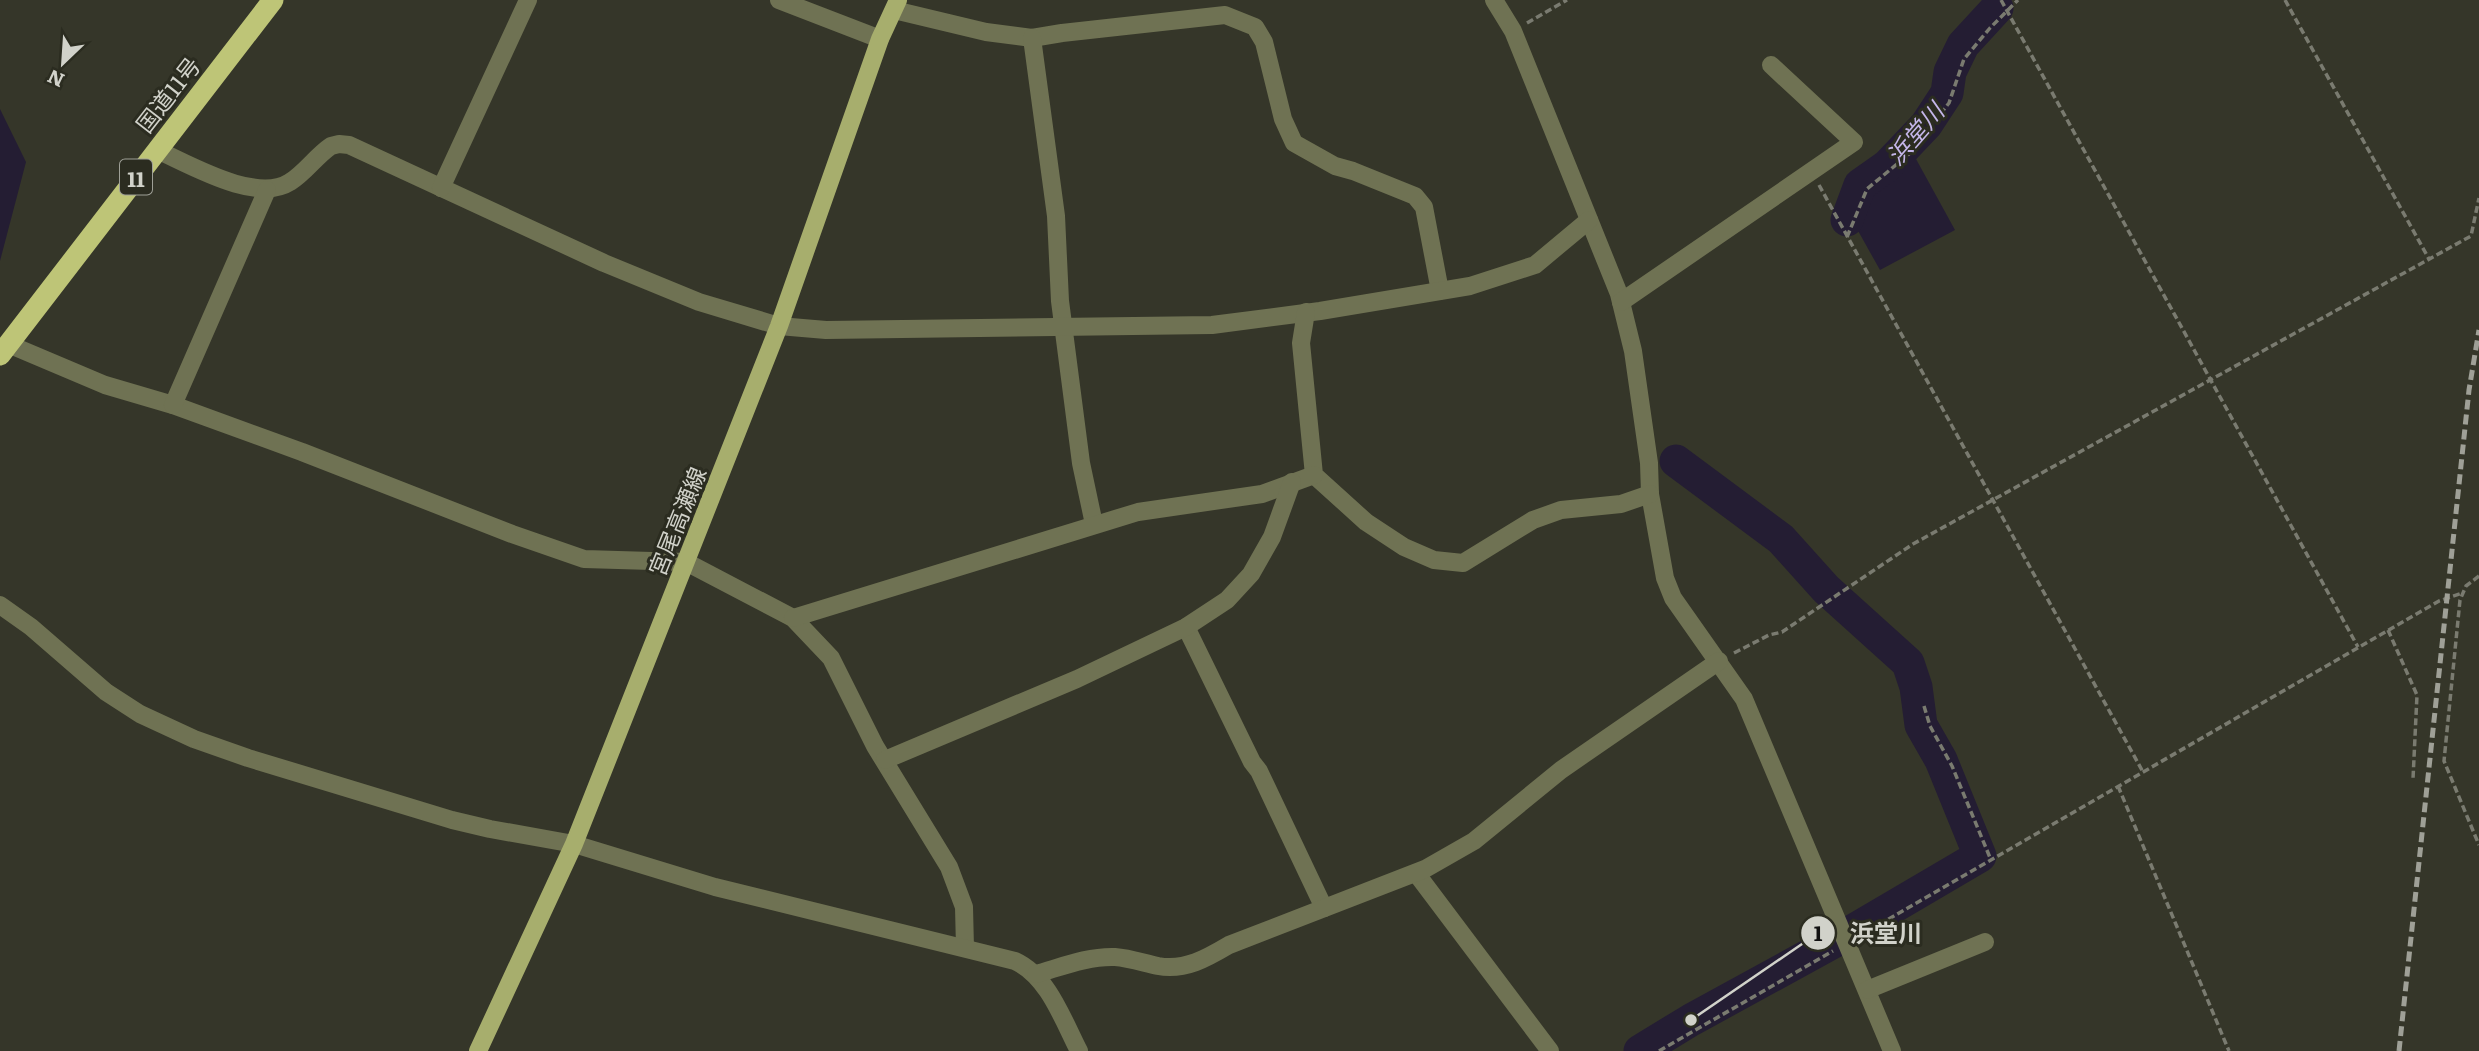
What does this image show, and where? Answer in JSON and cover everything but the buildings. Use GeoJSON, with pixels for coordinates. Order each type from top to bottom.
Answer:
{"type":"FeatureCollection","features":[{"type":"Feature","properties":{"kind":"highway","name":"国道11号"},"geometry":{"type":"LineString","coordinates":[[4,349],[274,0]]}},
{"type":"Feature","properties":{"kind":"main road","name":"宮尾高瀬線"},"geometry":{"type":"LineString","coordinates":[[478,1051],[574,844],[779,326],[880,39],[896,5]]}},
{"type":"Feature","properties":{"kind":"street"},"geometry":{"type":"LineString","coordinates":[[441,188],[528,0]]}},
{"type":"Feature","properties":{"kind":"street"},"geometry":{"type":"LineString","coordinates":[[779,0],[880,39]]}},
{"type":"Feature","properties":{"kind":"street"},"geometry":{"type":"LineString","coordinates":[[1493,0],[1513,31],[1621,302],[1634,363],[1649,463],[1650,494],[1665,578],[1673,598],[1744,699],[1892,1051]]}},
{"type":"Feature","properties":{"kind":"street"},"geometry":{"type":"LineString","coordinates":[[896,5],[986,32],[1032,38],[1225,15],[1255,27],[1264,42],[1283,119],[1294,143],[1335,166],[1415,196],[1424,207],[1440,290]]}},
{"type":"Feature","properties":{"kind":"street"},"geometry":{"type":"LineString","coordinates":[[1032,38],[1056,216],[1060,301],[1081,463],[1094,524]]}},
{"type":"Feature","properties":{"kind":"street"},"geometry":{"type":"LineString","coordinates":[[1621,302],[1854,142],[1771,65]]}},
{"type":"Feature","properties":{"kind":"street"},"geometry":{"type":"LineString","coordinates":[[157,150],[233,183],[267,190],[291,182],[321,153],[339,144],[349,145],[604,263],[699,302],[779,326],[826,330],[1212,325],[1306,312],[1470,286],[1535,265],[1589,220]]}},
{"type":"Feature","properties":{"kind":"street"},"geometry":{"type":"LineString","coordinates":[[173,405],[267,190]]}},
{"type":"Feature","properties":{"kind":"street"},"geometry":{"type":"LineString","coordinates":[[1306,312],[1301,343],[1314,475],[1366,522],[1404,547],[1434,560],[1463,563],[1533,520],[1561,510],[1621,504],[1650,494]]}},
{"type":"Feature","properties":{"kind":"street"},"geometry":{"type":"LineString","coordinates":[[4,349],[104,385],[173,405],[314,456],[512,534],[584,559],[685,562],[793,618],[831,658],[875,746],[943,856],[960,891],[966,922],[965,948]]}},
{"type":"Feature","properties":{"kind":"street"},"geometry":{"type":"LineString","coordinates":[[793,618],[1094,524],[1138,512],[1262,494],[1314,475]]}},
{"type":"Feature","properties":{"kind":"street"},"geometry":{"type":"LineString","coordinates":[[885,760],[1077,679],[1186,627],[1227,600],[1251,574],[1272,537],[1292,482]]}},
{"type":"Feature","properties":{"kind":"street"},"geometry":{"type":"LineString","coordinates":[[0,605],[31,627],[106,692],[140,714],[194,739],[248,758],[452,820],[574,844],[715,887],[1015,961],[1029,967],[1035,974],[1053,1001],[1079,1051]]}},
{"type":"Feature","properties":{"kind":"street"},"geometry":{"type":"LineString","coordinates":[[1186,627],[1324,908]]}},
{"type":"Feature","properties":{"kind":"street"},"geometry":{"type":"LineString","coordinates":[[1035,974],[1094,958],[1117,957],[1162,967],[1183,967],[1229,945],[1416,873],[1475,841],[1561,770],[1719,661]]}},
{"type":"Feature","properties":{"kind":"street"},"geometry":{"type":"LineString","coordinates":[[1416,873],[1550,1051]]}},
{"type":"Feature","properties":{"kind":"street"},"geometry":{"type":"LineString","coordinates":[[1867,990],[1985,942]]}},
{"type":"Feature","properties":{"kind":"path"},"geometry":{"type":"LineString","coordinates":[[1513,31],[1567,0]]}},
{"type":"Feature","properties":{"kind":"path"},"geometry":{"type":"LineString","coordinates":[[2001,0],[2358,647]]}},
{"type":"Feature","properties":{"kind":"path"},"geometry":{"type":"LineString","coordinates":[[1847,237],[1867,189],[1909,154],[1949,103],[1965,59],[2018,0]]}},
{"type":"Feature","properties":{"kind":"path"},"geometry":{"type":"LineString","coordinates":[[2285,0],[2429,259]]}},
{"type":"Feature","properties":{"kind":"path"},"geometry":{"type":"LineString","coordinates":[[1811,171],[2143,772]]}},
{"type":"Feature","properties":{"kind":"path"},"geometry":{"type":"LineString","coordinates":[[1719,661],[1769,635],[1783,632],[1913,544],[2471,236],[2479,198]]}},
{"type":"Feature","properties":{"kind":"path"},"geometry":{"type":"LineString","coordinates":[[2479,576],[2466,586],[2462,593],[2444,761],[2479,845]]}},
{"type":"Feature","properties":{"kind":"path"},"geometry":{"type":"LineString","coordinates":[[1659,1051],[2358,647],[2439,601],[2462,593]]}},
{"type":"Feature","properties":{"kind":"path"},"geometry":{"type":"LineString","coordinates":[[2388,630],[2417,695],[2413,779]]}},
{"type":"Feature","properties":{"kind":"path"},"geometry":{"type":"LineString","coordinates":[[1924,706],[1930,726],[1952,766],[1991,860]]}},
{"type":"Feature","properties":{"kind":"path"},"geometry":{"type":"LineString","coordinates":[[2118,786],[2229,1051]]}},
{"type":"Feature","properties":{"kind":"shaded area"},"geometry":{"type":"Polygon","coordinates":[[[0,109],[26,162],[0,261],[0,109]]]}},
{"type":"Feature","properties":{"kind":"shaded area"},"geometry":{"type":"Polygon","coordinates":[[[1916,159],[1955,230],[1880,270],[1857,229],[1874,190],[1916,159]]]}},
{"type":"Feature","properties":{"kind":"waterway","name":"浜堂川"},"geometry":{"type":"LineString","coordinates":[[1847,220],[1860,185],[1887,166],[1926,125],[1947,93],[1950,72],[1963,45],[1997,8]]}},
{"type":"Feature","properties":{"kind":"waterway","name":"浜堂川"},"geometry":{"type":"LineString","coordinates":[[1676,461],[1781,539],[1826,589],[1908,663],[1916,687],[1921,725],[1941,760],[1980,856],[1854,930]]}},
{"type":"Feature","properties":{"kind":"waterway","name":"浜堂川"},"geometry":{"type":"LineString","coordinates":[[1640,1051],[1837,940]]}},
{"type":"Feature","properties":{"kind":"railway"},"geometry":{"type":"LineString","coordinates":[[2399,1051],[2469,390],[2479,330]]}},
{"type":"Feature","properties":{"kind":"place","name":"浜堂川"},"geometry":{"type":"Point","coordinates":[1691,1020]}}]}
